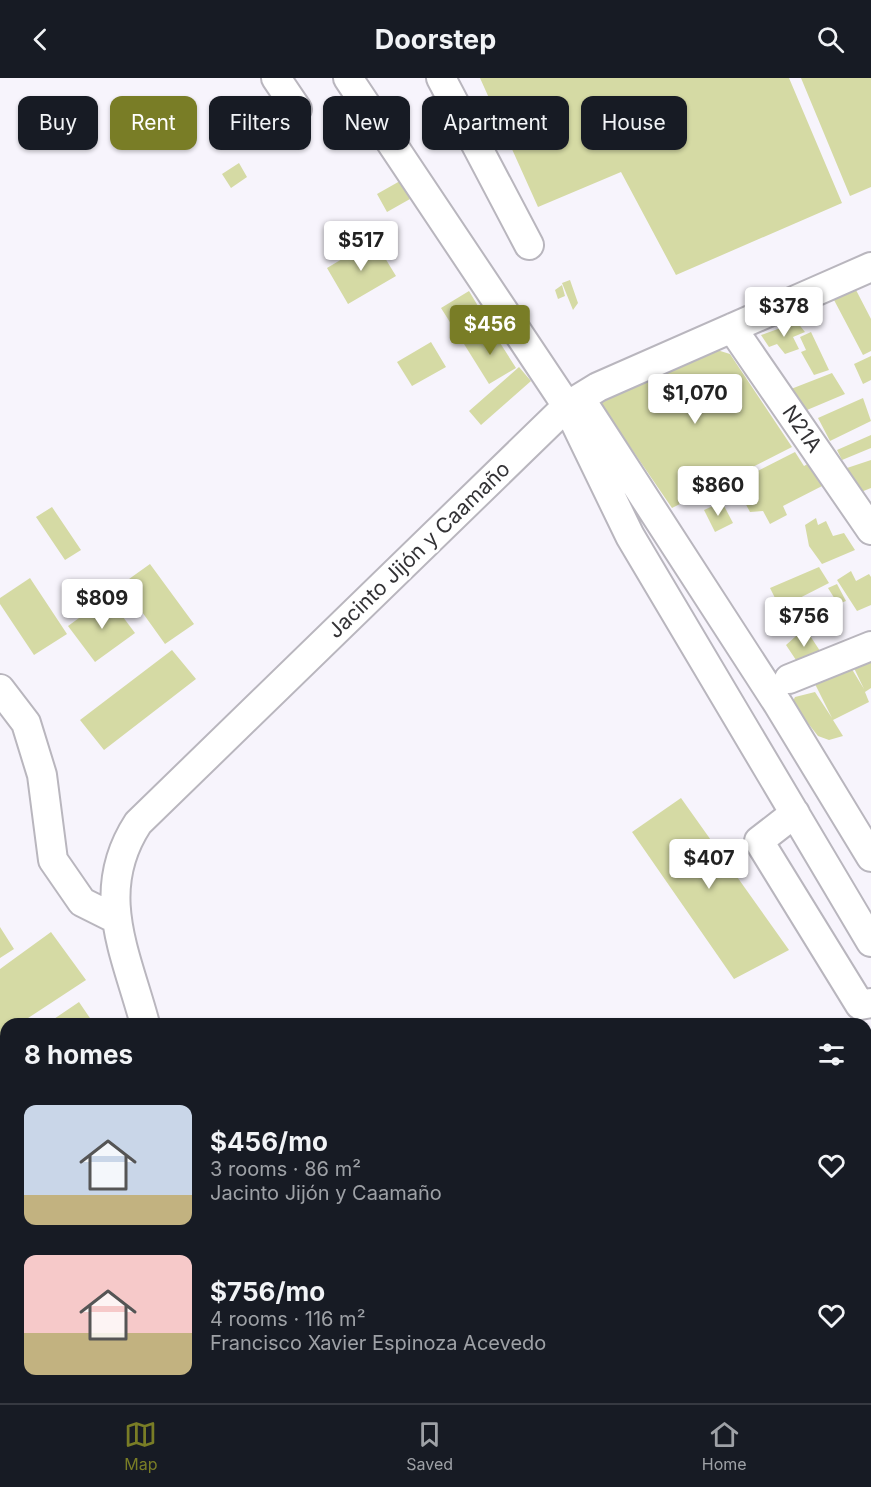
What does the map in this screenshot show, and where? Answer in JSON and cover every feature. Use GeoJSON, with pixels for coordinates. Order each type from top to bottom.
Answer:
{"type":"FeatureCollection","features":[{"type":"Feature","properties":{"kind":"street"},"geometry":{"type":"LineString","coordinates":[[276,78],[288,96]]}},
{"type":"Feature","properties":{"kind":"street"},"geometry":{"type":"LineString","coordinates":[[348,78],[574,402],[778,704],[871,856]]}},
{"type":"Feature","properties":{"kind":"street"},"geometry":{"type":"LineString","coordinates":[[441,78],[529,245]]}},
{"type":"Feature","properties":{"kind":"street","name":"Jacinto Jijón y Caamaño"},"geometry":{"type":"LineString","coordinates":[[143,1018],[116,919],[113,896],[118,870],[129,837],[138,823],[574,402],[598,387],[871,267]]}},
{"type":"Feature","properties":{"kind":"street","name":"N21A"},"geometry":{"type":"LineString","coordinates":[[732,328],[871,530]]}},
{"type":"Feature","properties":{"kind":"street"},"geometry":{"type":"LineString","coordinates":[[574,402],[630,536],[871,942]]}},
{"type":"Feature","properties":{"kind":"street"},"geometry":{"type":"LineString","coordinates":[[789,679],[871,646]]}},
{"type":"Feature","properties":{"kind":"street"},"geometry":{"type":"LineString","coordinates":[[0,689],[26,723],[42,775],[53,860],[82,902],[116,919]]}},
{"type":"Feature","properties":{"kind":"street"},"geometry":{"type":"LineString","coordinates":[[795,813],[759,841],[860,1005],[871,1003]]}},
{"type":"Feature","properties":{"kind":"building"},"geometry":{"type":"Polygon","coordinates":[[[480,78],[789,78],[842,203],[676,275],[621,172],[538,207],[512,150],[569,150],[569,96],[488,96],[480,78]]]}},
{"type":"Feature","properties":{"kind":"building"},"geometry":{"type":"Polygon","coordinates":[[[801,78],[871,78],[871,187],[850,196],[801,78]]]}},
{"type":"Feature","properties":{"kind":"building"},"geometry":{"type":"Polygon","coordinates":[[[239,163],[247,177],[231,188],[222,174],[239,163]]]}},
{"type":"Feature","properties":{"kind":"building"},"geometry":{"type":"Polygon","coordinates":[[[400,181],[410,199],[387,212],[377,194],[400,181]]]}},
{"type":"Feature","properties":{"kind":"building"},"geometry":{"type":"Polygon","coordinates":[[[374,240],[396,276],[348,304],[327,268],[374,240]]]}},
{"type":"Feature","properties":{"kind":"building"},"geometry":{"type":"Polygon","coordinates":[[[570,280],[578,303],[573,310],[562,283],[570,280]]]}},
{"type":"Feature","properties":{"kind":"building"},"geometry":{"type":"Polygon","coordinates":[[[562,285],[565,296],[558,299],[555,290],[562,285]]]}},
{"type":"Feature","properties":{"kind":"building"},"geometry":{"type":"Polygon","coordinates":[[[856,290],[871,319],[871,351],[863,355],[834,300],[856,290]]]}},
{"type":"Feature","properties":{"kind":"building"},"geometry":{"type":"Polygon","coordinates":[[[469,291],[481,311],[453,327],[441,308],[469,291]]]}},
{"type":"Feature","properties":{"kind":"building"},"geometry":{"type":"Polygon","coordinates":[[[797,322],[805,332],[793,337],[799,349],[785,354],[777,344],[769,347],[761,335],[797,322]]]}},
{"type":"Feature","properties":{"kind":"building"},"geometry":{"type":"Polygon","coordinates":[[[490,327],[516,368],[489,384],[464,344],[490,327]]]}},
{"type":"Feature","properties":{"kind":"building"},"geometry":{"type":"Polygon","coordinates":[[[811,332],[829,370],[814,375],[801,352],[806,350],[800,337],[811,332]]]}},
{"type":"Feature","properties":{"kind":"building"},"geometry":{"type":"Polygon","coordinates":[[[431,342],[446,367],[412,386],[397,362],[431,342]]]}},
{"type":"Feature","properties":{"kind":"building"},"geometry":{"type":"Polygon","coordinates":[[[717,350],[730,354],[792,447],[672,508],[596,397],[717,350]]]}},
{"type":"Feature","properties":{"kind":"building"},"geometry":{"type":"Polygon","coordinates":[[[871,356],[871,380],[863,384],[854,364],[871,356]]]}},
{"type":"Feature","properties":{"kind":"building"},"geometry":{"type":"Polygon","coordinates":[[[519,367],[531,381],[481,425],[469,411],[519,367]]]}},
{"type":"Feature","properties":{"kind":"building"},"geometry":{"type":"Polygon","coordinates":[[[832,373],[845,394],[807,410],[791,389],[832,373]]]}},
{"type":"Feature","properties":{"kind":"building"},"geometry":{"type":"Polygon","coordinates":[[[863,398],[871,421],[830,441],[818,418],[863,398]]]}},
{"type":"Feature","properties":{"kind":"building"},"geometry":{"type":"Polygon","coordinates":[[[871,435],[871,448],[842,460],[837,450],[871,435]]]}},
{"type":"Feature","properties":{"kind":"building"},"geometry":{"type":"Polygon","coordinates":[[[795,452],[804,466],[813,461],[826,484],[783,506],[787,515],[770,524],[763,511],[750,512],[743,499],[751,496],[742,479],[795,452]]]}},
{"type":"Feature","properties":{"kind":"building"},"geometry":{"type":"Polygon","coordinates":[[[871,460],[871,488],[861,492],[847,468],[871,460]]]}},
{"type":"Feature","properties":{"kind":"building"},"geometry":{"type":"Polygon","coordinates":[[[722,502],[733,523],[715,532],[704,510],[722,502]]]}},
{"type":"Feature","properties":{"kind":"building"},"geometry":{"type":"Polygon","coordinates":[[[52,507],[81,550],[65,560],[36,517],[52,507]]]}},
{"type":"Feature","properties":{"kind":"building"},"geometry":{"type":"Polygon","coordinates":[[[816,518],[818,525],[826,521],[833,536],[844,533],[855,550],[822,564],[809,546],[805,525],[816,518]]]}},
{"type":"Feature","properties":{"kind":"building"},"geometry":{"type":"Polygon","coordinates":[[[150,564],[194,624],[165,644],[122,584],[150,564]]]}},
{"type":"Feature","properties":{"kind":"building"},"geometry":{"type":"Polygon","coordinates":[[[819,567],[829,583],[780,608],[770,588],[819,567]]]}},
{"type":"Feature","properties":{"kind":"building"},"geometry":{"type":"Polygon","coordinates":[[[851,571],[856,581],[869,574],[871,577],[871,605],[857,611],[837,580],[851,571]]]}},
{"type":"Feature","properties":{"kind":"building"},"geometry":{"type":"Polygon","coordinates":[[[30,578],[67,634],[34,655],[0,604],[0,598],[30,578]]]}},
{"type":"Feature","properties":{"kind":"building"},"geometry":{"type":"Polygon","coordinates":[[[837,584],[846,601],[838,604],[828,588],[837,584]]]}},
{"type":"Feature","properties":{"kind":"building"},"geometry":{"type":"Polygon","coordinates":[[[108,597],[135,633],[95,662],[68,626],[108,597]]]}},
{"type":"Feature","properties":{"kind":"building"},"geometry":{"type":"Polygon","coordinates":[[[805,628],[822,654],[800,666],[786,645],[805,628]]]}},
{"type":"Feature","properties":{"kind":"building"},"geometry":{"type":"Polygon","coordinates":[[[172,650],[196,679],[104,750],[80,720],[172,650]]]}},
{"type":"Feature","properties":{"kind":"building"},"geometry":{"type":"Polygon","coordinates":[[[871,658],[871,688],[865,692],[869,702],[833,720],[843,736],[829,740],[818,736],[792,703],[795,697],[815,692],[832,718],[815,684],[850,666],[864,689],[853,666],[871,658]]]}},
{"type":"Feature","properties":{"kind":"building"},"geometry":{"type":"Polygon","coordinates":[[[681,798],[789,950],[734,979],[632,832],[681,798]]]}},
{"type":"Feature","properties":{"kind":"building"},"geometry":{"type":"Polygon","coordinates":[[[0,927],[14,949],[0,958],[0,927]]]}},
{"type":"Feature","properties":{"kind":"building"},"geometry":{"type":"Polygon","coordinates":[[[51,932],[86,980],[28,1018],[0,1018],[0,969],[51,932]]]}},
{"type":"Feature","properties":{"kind":"building"},"geometry":{"type":"Polygon","coordinates":[[[79,1002],[90,1018],[55,1018],[79,1002]]]}}]}
